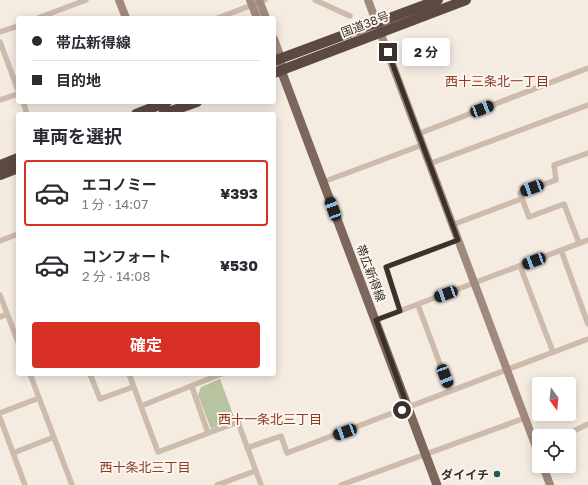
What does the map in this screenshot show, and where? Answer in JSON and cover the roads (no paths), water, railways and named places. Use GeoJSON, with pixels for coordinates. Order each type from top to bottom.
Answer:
{"type":"FeatureCollection","features":[{"type":"Feature","properties":{"kind":"highway","name":"国道38号"},"geometry":{"type":"LineString","coordinates":[[278,72],[379,28],[438,0]]}},
{"type":"Feature","properties":{"kind":"highway","name":"国道38号"},"geometry":{"type":"LineString","coordinates":[[276,61],[466,0]]}},
{"type":"Feature","properties":{"kind":"highway"},"geometry":{"type":"LineString","coordinates":[[143,112],[161,107],[183,104]]}},
{"type":"Feature","properties":{"kind":"highway"},"geometry":{"type":"LineString","coordinates":[[0,165],[16,159]]}},
{"type":"Feature","properties":{"kind":"highway"},"geometry":{"type":"LineString","coordinates":[[0,175],[16,169]]}},
{"type":"Feature","properties":{"kind":"main road","name":"帯広新得線"},"geometry":{"type":"LineString","coordinates":[[278,72],[323,182],[437,485]]}},
{"type":"Feature","properties":{"kind":"street"},"geometry":{"type":"LineString","coordinates":[[43,16],[86,0]]}},
{"type":"Feature","properties":{"kind":"street"},"geometry":{"type":"LineString","coordinates":[[119,0],[125,16]]}},
{"type":"Feature","properties":{"kind":"street"},"geometry":{"type":"LineString","coordinates":[[315,0],[350,16]]}},
{"type":"Feature","properties":{"kind":"street"},"geometry":{"type":"LineString","coordinates":[[368,0],[532,435]]}},
{"type":"Feature","properties":{"kind":"street"},"geometry":{"type":"LineString","coordinates":[[223,16],[257,1]]}},
{"type":"Feature","properties":{"kind":"street"},"geometry":{"type":"LineString","coordinates":[[257,1],[257,16]]}},
{"type":"Feature","properties":{"kind":"street"},"geometry":{"type":"LineString","coordinates":[[257,1],[265,16]]}},
{"type":"Feature","properties":{"kind":"street"},"geometry":{"type":"LineString","coordinates":[[0,32],[16,27]]}},
{"type":"Feature","properties":{"kind":"street"},"geometry":{"type":"LineString","coordinates":[[0,42],[16,85]]}},
{"type":"Feature","properties":{"kind":"street"},"geometry":{"type":"LineString","coordinates":[[276,61],[278,72]]}},
{"type":"Feature","properties":{"kind":"street"},"geometry":{"type":"LineString","coordinates":[[418,134],[588,68]]}},
{"type":"Feature","properties":{"kind":"street"},"geometry":{"type":"LineString","coordinates":[[0,100],[16,95]]}},
{"type":"Feature","properties":{"kind":"street"},"geometry":{"type":"LineString","coordinates":[[429,164],[588,105]]}},
{"type":"Feature","properties":{"kind":"street"},"geometry":{"type":"LineString","coordinates":[[323,182],[422,145]]}},
{"type":"Feature","properties":{"kind":"street"},"geometry":{"type":"LineString","coordinates":[[579,243],[564,204],[530,217],[521,199],[520,193],[556,180],[554,165],[588,152]]}},
{"type":"Feature","properties":{"kind":"street"},"geometry":{"type":"LineString","coordinates":[[452,225],[521,199]]}},
{"type":"Feature","properties":{"kind":"street"},"geometry":{"type":"LineString","coordinates":[[0,241],[16,235]]}},
{"type":"Feature","properties":{"kind":"street"},"geometry":{"type":"LineString","coordinates":[[400,311],[386,267],[458,240]]}},
{"type":"Feature","properties":{"kind":"street"},"geometry":{"type":"LineString","coordinates":[[376,320],[588,240]]}},
{"type":"Feature","properties":{"kind":"street"},"geometry":{"type":"LineString","coordinates":[[561,250],[588,324]]}},
{"type":"Feature","properties":{"kind":"street"},"geometry":{"type":"LineString","coordinates":[[520,266],[553,352]]}},
{"type":"Feature","properties":{"kind":"street"},"geometry":{"type":"LineString","coordinates":[[0,296],[16,337]]}},
{"type":"Feature","properties":{"kind":"street"},"geometry":{"type":"LineString","coordinates":[[418,305],[450,391]]}},
{"type":"Feature","properties":{"kind":"street"},"geometry":{"type":"LineString","coordinates":[[0,317],[7,314]]}},
{"type":"Feature","properties":{"kind":"street"},"geometry":{"type":"LineString","coordinates":[[247,448],[281,436],[287,453],[588,339]]}},
{"type":"Feature","properties":{"kind":"street"},"geometry":{"type":"LineString","coordinates":[[31,376],[72,485]]}},
{"type":"Feature","properties":{"kind":"street"},"geometry":{"type":"LineString","coordinates":[[91,376],[100,400],[134,387]]}},
{"type":"Feature","properties":{"kind":"street"},"geometry":{"type":"LineString","coordinates":[[130,376],[158,452],[238,422],[261,485]]}},
{"type":"Feature","properties":{"kind":"street"},"geometry":{"type":"LineString","coordinates":[[141,406],[217,376]]}},
{"type":"Feature","properties":{"kind":"street"},"geometry":{"type":"LineString","coordinates":[[192,387],[208,433]]}},
{"type":"Feature","properties":{"kind":"street"},"geometry":{"type":"LineString","coordinates":[[0,413],[40,398]]}},
{"type":"Feature","properties":{"kind":"street"},"geometry":{"type":"LineString","coordinates":[[0,418],[25,485]]}},
{"type":"Feature","properties":{"kind":"street"},"geometry":{"type":"LineString","coordinates":[[341,485],[525,418]]}},
{"type":"Feature","properties":{"kind":"street"},"geometry":{"type":"LineString","coordinates":[[576,430],[588,424]]}},
{"type":"Feature","properties":{"kind":"street"},"geometry":{"type":"LineString","coordinates":[[13,453],[54,437]]}},
{"type":"Feature","properties":{"kind":"street"},"geometry":{"type":"LineString","coordinates":[[217,485],[255,470]]}},
{"type":"Feature","properties":{"kind":"street"},"geometry":{"type":"LineString","coordinates":[[546,473],[550,485]]}},
{"type":"Feature","properties":{"kind":"place","name":"ダイイチ"},"geometry":{"type":"Point","coordinates":[497,474]}},
{"type":"Feature","properties":{"kind":"district","name":"西十三条北一丁目"},"geometry":{"type":"Point","coordinates":[497,81]}},
{"type":"Feature","properties":{"kind":"district","name":"西十一条北三丁目"},"geometry":{"type":"Point","coordinates":[270,419]}},
{"type":"Feature","properties":{"kind":"district","name":"西十条北三丁目"},"geometry":{"type":"Point","coordinates":[145,467]}}]}
